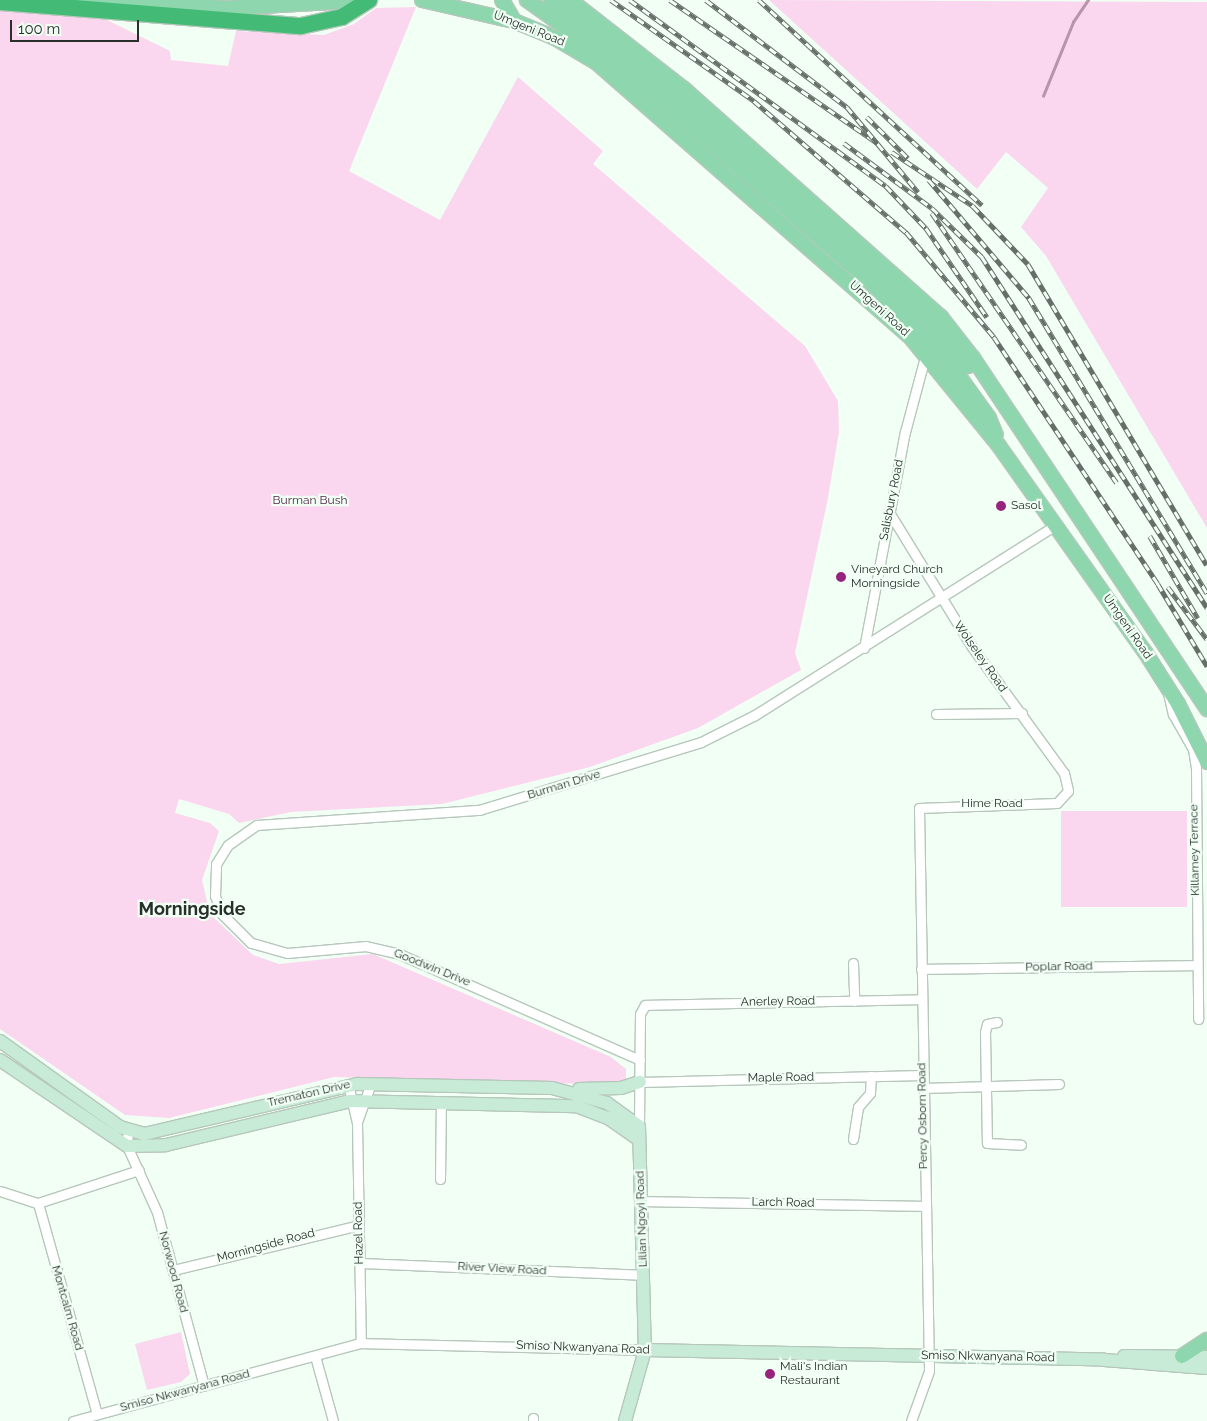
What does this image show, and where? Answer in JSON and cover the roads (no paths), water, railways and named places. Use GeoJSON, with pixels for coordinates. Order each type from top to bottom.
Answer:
{"type":"FeatureCollection","features":[{"type":"Feature","properties":{"kind":"highway"},"geometry":{"type":"LineString","coordinates":[[0,2],[142,16],[301,26],[342,18],[368,0]]}},
{"type":"Feature","properties":{"kind":"main road"},"geometry":{"type":"LineString","coordinates":[[76,0],[227,8],[368,0]]}},
{"type":"Feature","properties":{"kind":"main road","name":"Umgeni Road"},"geometry":{"type":"LineString","coordinates":[[422,0],[514,21],[574,48],[620,80],[926,353],[999,446],[1168,688],[1207,762]]}},
{"type":"Feature","properties":{"kind":"main road"},"geometry":{"type":"LineString","coordinates":[[502,0],[514,21]]}},
{"type":"Feature","properties":{"kind":"main road"},"geometry":{"type":"LineString","coordinates":[[527,0],[632,75],[723,147],[925,335],[989,418],[999,446]]}},
{"type":"Feature","properties":{"kind":"main road"},"geometry":{"type":"LineString","coordinates":[[551,0],[928,319],[1009,417]]}},
{"type":"Feature","properties":{"kind":"main road","name":"Umgeni Road"},"geometry":{"type":"LineString","coordinates":[[570,0],[636,48],[921,297],[973,358],[1009,417],[1207,709]]}},
{"type":"Feature","properties":{"kind":"main road"},"geometry":{"type":"LineString","coordinates":[[1182,1356],[1207,1340]]}},
{"type":"Feature","properties":{"kind":"street","name":"Salisbury Road"},"geometry":{"type":"LineString","coordinates":[[864,648],[889,512],[926,353]]}},
{"type":"Feature","properties":{"kind":"street","name":"Wolseley Road"},"geometry":{"type":"LineString","coordinates":[[889,512],[972,647],[1064,773],[1068,791],[1064,799]]}},
{"type":"Feature","properties":{"kind":"street","name":"Burman Drive"},"geometry":{"type":"LineString","coordinates":[[239,834],[257,825],[430,817],[504,804],[701,742],[755,715],[944,599],[1054,526]]}},
{"type":"Feature","properties":{"kind":"street","name":"Killarney Terrace"},"geometry":{"type":"LineString","coordinates":[[1168,688],[1173,714],[1195,758],[1198,1019]]}},
{"type":"Feature","properties":{"kind":"street"},"geometry":{"type":"LineString","coordinates":[[936,714],[1022,713]]}},
{"type":"Feature","properties":{"kind":"street","name":"Hime Road"},"geometry":{"type":"LineString","coordinates":[[919,808],[1064,799]]}},
{"type":"Feature","properties":{"kind":"street","name":"Percy Osborn Road"},"geometry":{"type":"LineString","coordinates":[[911,1421],[927,1382],[928,1356],[924,1206],[919,808]]}},
{"type":"Feature","properties":{"kind":"street","name":"Goodwin Drive"},"geometry":{"type":"LineString","coordinates":[[239,834],[216,864],[215,896],[230,926],[251,943],[288,953],[366,946],[400,954],[640,1060]]}},
{"type":"Feature","properties":{"kind":"street"},"geometry":{"type":"LineString","coordinates":[[853,963],[854,1001]]}},
{"type":"Feature","properties":{"kind":"street","name":"Poplar Road"},"geometry":{"type":"LineString","coordinates":[[921,969],[1197,965]]}},
{"type":"Feature","properties":{"kind":"street","name":"Anerley Road"},"geometry":{"type":"LineString","coordinates":[[640,1014],[648,1004],[922,999]]}},
{"type":"Feature","properties":{"kind":"street","name":"Lilian Ngoyi Road"},"geometry":{"type":"LineString","coordinates":[[625,1421],[645,1350],[639,1140],[640,1014]]}},
{"type":"Feature","properties":{"kind":"street"},"geometry":{"type":"LineString","coordinates":[[998,1022],[986,1028],[987,1143],[1021,1145]]}},
{"type":"Feature","properties":{"kind":"street","name":"Trematon Drive"},"geometry":{"type":"LineString","coordinates":[[0,1041],[128,1130],[144,1134],[348,1084],[371,1083],[557,1089],[598,1098],[639,1126]]}},
{"type":"Feature","properties":{"kind":"street","name":"Trematon Drive"},"geometry":{"type":"LineString","coordinates":[[0,1060],[49,1096],[126,1146],[143,1148],[350,1101],[562,1106],[596,1112],[639,1140]]}},
{"type":"Feature","properties":{"kind":"street","name":"Maple Road"},"geometry":{"type":"LineString","coordinates":[[640,1082],[922,1075]]}},
{"type":"Feature","properties":{"kind":"street"},"geometry":{"type":"LineString","coordinates":[[853,1139],[858,1107],[870,1093],[871,1076]]}},
{"type":"Feature","properties":{"kind":"street"},"geometry":{"type":"LineString","coordinates":[[557,1089],[621,1088],[640,1082]]}},
{"type":"Feature","properties":{"kind":"street"},"geometry":{"type":"LineString","coordinates":[[49,1096],[58,1083]]}},
{"type":"Feature","properties":{"kind":"street","name":"Hazel Road"},"geometry":{"type":"LineString","coordinates":[[357,1122],[371,1083]]}},
{"type":"Feature","properties":{"kind":"street","name":"Hazel Road"},"geometry":{"type":"LineString","coordinates":[[348,1084],[350,1101],[357,1122],[361,1343]]}},
{"type":"Feature","properties":{"kind":"street"},"geometry":{"type":"LineString","coordinates":[[923,1088],[1058,1084]]}},
{"type":"Feature","properties":{"kind":"street"},"geometry":{"type":"LineString","coordinates":[[477,1086],[477,1103]]}},
{"type":"Feature","properties":{"kind":"street"},"geometry":{"type":"LineString","coordinates":[[557,1089],[570,1099],[562,1106]]}},
{"type":"Feature","properties":{"kind":"street"},"geometry":{"type":"LineString","coordinates":[[440,1179],[441,1102]]}},
{"type":"Feature","properties":{"kind":"street"},"geometry":{"type":"LineString","coordinates":[[242,1110],[248,1125]]}},
{"type":"Feature","properties":{"kind":"street"},"geometry":{"type":"LineString","coordinates":[[126,1146],[128,1130]]}},
{"type":"Feature","properties":{"kind":"street"},"geometry":{"type":"LineString","coordinates":[[136,1160],[143,1148],[144,1134]]}},
{"type":"Feature","properties":{"kind":"street","name":"Norwood Road"},"geometry":{"type":"LineString","coordinates":[[126,1146],[136,1160],[155,1205],[204,1386]]}},
{"type":"Feature","properties":{"kind":"street"},"geometry":{"type":"LineString","coordinates":[[0,1191],[38,1203],[139,1170]]}},
{"type":"Feature","properties":{"kind":"street","name":"Larch Road"},"geometry":{"type":"LineString","coordinates":[[642,1201],[924,1206]]}},
{"type":"Feature","properties":{"kind":"street","name":"Montcalm Road"},"geometry":{"type":"LineString","coordinates":[[38,1203],[97,1414]]}},
{"type":"Feature","properties":{"kind":"street","name":"Morningside Road"},"geometry":{"type":"LineString","coordinates":[[173,1270],[359,1225]]}},
{"type":"Feature","properties":{"kind":"street","name":"River View Road"},"geometry":{"type":"LineString","coordinates":[[360,1263],[643,1275]]}},
{"type":"Feature","properties":{"kind":"street","name":"Smiso Nkwanyana Road"},"geometry":{"type":"LineString","coordinates":[[72,1421],[361,1343],[1104,1360],[1207,1368]]}},
{"type":"Feature","properties":{"kind":"street"},"geometry":{"type":"LineString","coordinates":[[315,1356],[333,1421]]}},
{"type":"Feature","properties":{"kind":"street","name":"Smiso Nkwanyana Road"},"geometry":{"type":"LineString","coordinates":[[1104,1360],[1182,1356],[1207,1357]]}},
{"type":"Feature","properties":{"kind":"waterway"},"geometry":{"type":"LineString","coordinates":[[1043,96],[1073,22],[1088,0]]}},
{"type":"Feature","properties":{"kind":"railway"},"geometry":{"type":"LineString","coordinates":[[611,0],[754,101],[906,232],[994,337],[1158,584],[1207,666]]}},
{"type":"Feature","properties":{"kind":"railway"},"geometry":{"type":"LineString","coordinates":[[630,0],[886,186],[926,228],[987,317]]}},
{"type":"Feature","properties":{"kind":"railway"},"geometry":{"type":"LineString","coordinates":[[670,0],[877,143]]}},
{"type":"Feature","properties":{"kind":"railway"},"geometry":{"type":"LineString","coordinates":[[706,0],[847,107],[918,192]]}},
{"type":"Feature","properties":{"kind":"railway"},"geometry":{"type":"LineString","coordinates":[[759,0],[982,205]]}},
{"type":"Feature","properties":{"kind":"railway"},"geometry":{"type":"LineString","coordinates":[[867,117],[908,158]]}},
{"type":"Feature","properties":{"kind":"railway"},"geometry":{"type":"LineString","coordinates":[[844,143],[932,208],[982,257],[1207,608]]}},
{"type":"Feature","properties":{"kind":"railway"},"geometry":{"type":"LineString","coordinates":[[892,152],[973,206],[1028,264],[1207,565]]}},
{"type":"Feature","properties":{"kind":"railway"},"geometry":{"type":"LineString","coordinates":[[929,180],[1029,298],[1207,593]]}},
{"type":"Feature","properties":{"kind":"railway"},"geometry":{"type":"LineString","coordinates":[[932,213],[1117,483]]}},
{"type":"Feature","properties":{"kind":"railway"},"geometry":{"type":"LineString","coordinates":[[1150,536],[1198,618]]}},
{"type":"Feature","properties":{"kind":"railway"},"geometry":{"type":"LineString","coordinates":[[1168,587],[1207,639]]}},
{"type":"Feature","properties":{"kind":"place","name":"Sasol"},"geometry":{"type":"Point","coordinates":[1001,506]}},
{"type":"Feature","properties":{"kind":"place","name":"Vineyard Church Morningside"},"geometry":{"type":"Point","coordinates":[841,577]}},
{"type":"Feature","properties":{"kind":"place","name":"Mali's Indian Restaurant"},"geometry":{"type":"Point","coordinates":[770,1374]}},
{"type":"Feature","properties":{"kind":"district","name":"Morningside"},"geometry":{"type":"Point","coordinates":[192,909]}},
{"type":"Feature","properties":{"kind":"park label","name":"Burman Bush"},"geometry":{"type":"Point","coordinates":[310,501]}}]}
